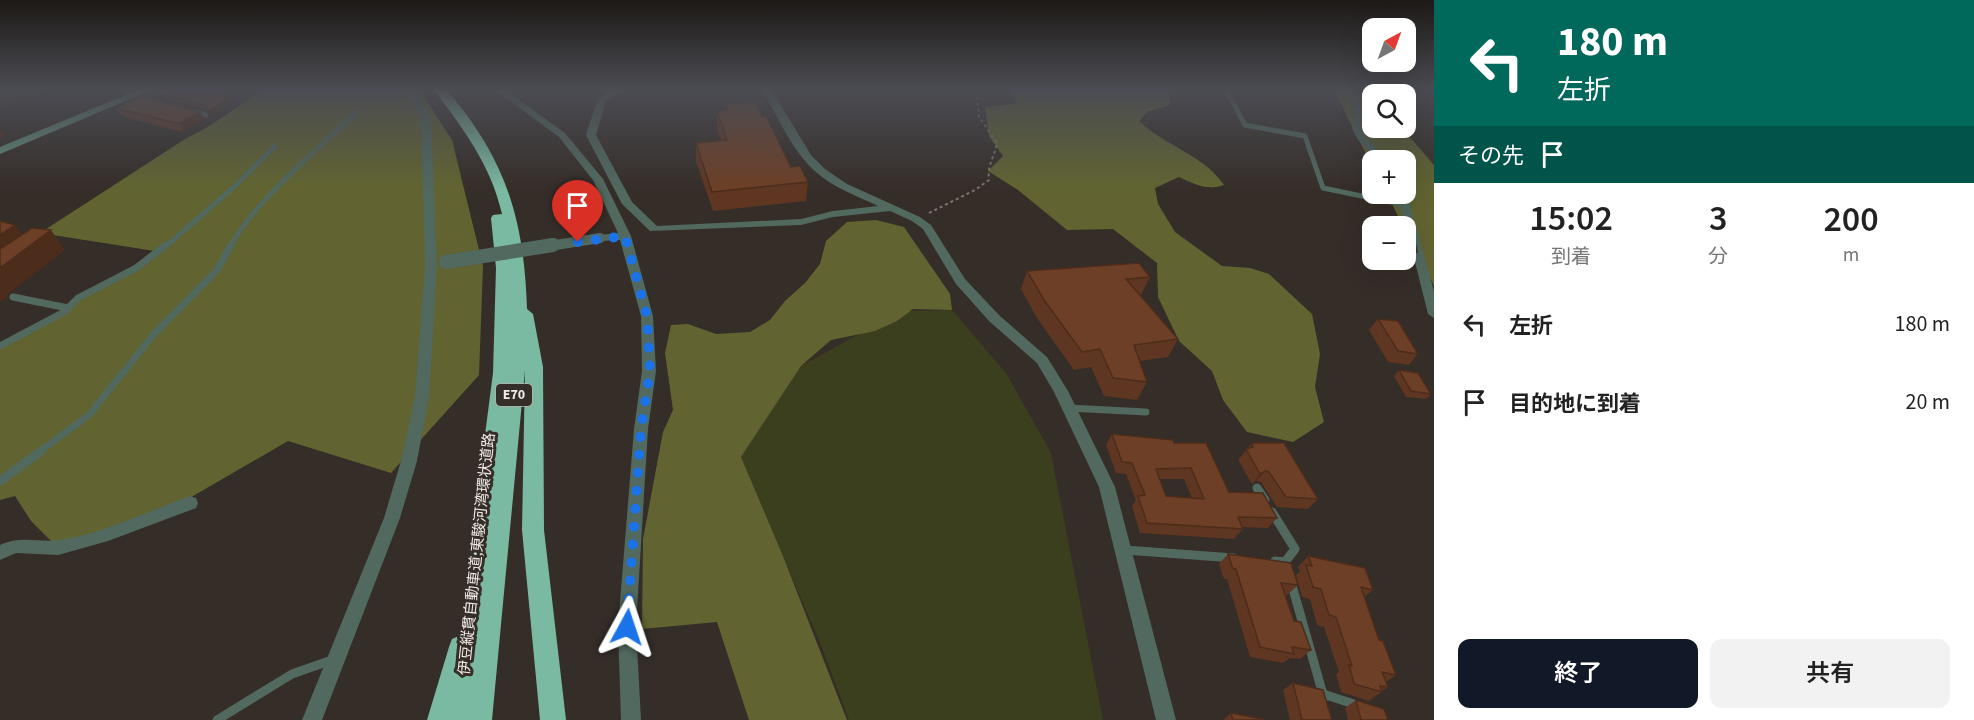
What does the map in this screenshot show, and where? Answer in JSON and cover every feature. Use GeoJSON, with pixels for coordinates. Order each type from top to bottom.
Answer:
{"type":"FeatureCollection","features":[{"type":"Feature","properties":{"kind":"highway","name":"伊豆縦貫自動車道;東駿河湾環状道路"},"geometry":{"type":"LineString","coordinates":[[457,123],[478,155],[493,193],[503,258],[502,373],[461,720]]}},
{"type":"Feature","properties":{"kind":"highway","name":"伊豆縦貫自動車道;東駿河湾環状道路"},"geometry":{"type":"LineString","coordinates":[[466,123],[487,153],[502,190],[512,227],[517,265],[516,373],[479,720]]}},
{"type":"Feature","properties":{"kind":"highway"},"geometry":{"type":"LineString","coordinates":[[517,265],[534,367],[533,530],[553,720]]}},
{"type":"Feature","properties":{"kind":"highway"},"geometry":{"type":"LineString","coordinates":[[440,720],[478,584]]}},
{"type":"Feature","properties":{"kind":"street"},"geometry":{"type":"LineString","coordinates":[[0,151],[71,123]]}},
{"type":"Feature","properties":{"kind":"street"},"geometry":{"type":"LineString","coordinates":[[312,720],[392,518],[409,461],[422,397],[431,266],[426,123]]}},
{"type":"Feature","properties":{"kind":"street"},"geometry":{"type":"LineString","coordinates":[[545,123],[562,135],[598,179],[625,236],[647,316],[650,371],[641,429],[627,627],[631,720]]}},
{"type":"Feature","properties":{"kind":"street"},"geometry":{"type":"LineString","coordinates":[[595,123],[591,135],[627,204],[654,229],[801,222],[833,214],[892,208]]}},
{"type":"Feature","properties":{"kind":"street"},"geometry":{"type":"LineString","coordinates":[[786,123],[807,157],[821,171],[843,186],[916,219],[927,228],[960,281],[994,318],[1042,360],[1069,408],[1107,487],[1166,720]]}},
{"type":"Feature","properties":{"kind":"street"},"geometry":{"type":"LineString","coordinates":[[1356,123],[1357,132],[1374,150]]}},
{"type":"Feature","properties":{"kind":"street"},"geometry":{"type":"LineString","coordinates":[[611,208],[627,204]]}},
{"type":"Feature","properties":{"kind":"street"},"geometry":{"type":"LineString","coordinates":[[1404,204],[1434,314]]}},
{"type":"Feature","properties":{"kind":"street"},"geometry":{"type":"LineString","coordinates":[[431,266],[600,238],[625,236]]}},
{"type":"Feature","properties":{"kind":"street"},"geometry":{"type":"LineString","coordinates":[[0,553],[15,546],[58,548],[108,534],[190,503]]}},
{"type":"Feature","properties":{"kind":"lane"},"geometry":{"type":"LineString","coordinates":[[0,481],[88,415],[154,334],[217,270],[239,230],[287,178],[346,123]]}},
{"type":"Feature","properties":{"kind":"lane"},"geometry":{"type":"LineString","coordinates":[[1244,123],[1245,125],[1305,136],[1323,188],[1362,193]]}},
{"type":"Feature","properties":{"kind":"lane"},"geometry":{"type":"LineString","coordinates":[[0,346],[68,308],[78,298],[154,256],[235,186],[275,146]]}},
{"type":"Feature","properties":{"kind":"lane"},"geometry":{"type":"LineString","coordinates":[[13,297],[68,308]]}},
{"type":"Feature","properties":{"kind":"lane"},"geometry":{"type":"LineString","coordinates":[[1069,408],[1146,412]]}},
{"type":"Feature","properties":{"kind":"lane"},"geometry":{"type":"LineString","coordinates":[[1257,488],[1295,549],[1285,562]]}},
{"type":"Feature","properties":{"kind":"lane"},"geometry":{"type":"LineString","coordinates":[[1123,550],[1239,559]]}},
{"type":"Feature","properties":{"kind":"lane"},"geometry":{"type":"LineString","coordinates":[[1262,560],[1285,562]]}},
{"type":"Feature","properties":{"kind":"lane"},"geometry":{"type":"LineString","coordinates":[[1285,562],[1327,711]]}},
{"type":"Feature","properties":{"kind":"lane"},"geometry":{"type":"LineString","coordinates":[[217,720],[292,674],[335,660]]}},
{"type":"Feature","properties":{"kind":"lane"},"geometry":{"type":"LineString","coordinates":[[1323,694],[1375,710]]}},
{"type":"Feature","properties":{"kind":"path"},"geometry":{"type":"LineString","coordinates":[[916,219],[975,190],[989,180],[987,167],[995,153],[997,142],[983,123]]}},
{"type":"Feature","properties":{"kind":"green space"},"geometry":{"type":"Polygon","coordinates":[[[215,123],[441,123],[452,140],[483,266],[479,375],[391,473],[288,441],[181,503],[58,548],[31,521],[15,496],[0,500],[0,346],[161,252],[40,233],[215,123]]]}},
{"type":"Feature","properties":{"kind":"green space"},"geometry":{"type":"Polygon","coordinates":[[[987,123],[1141,123],[1206,166],[1224,185],[1206,187],[1179,177],[1155,188],[1158,204],[1175,232],[1222,266],[1250,268],[1269,274],[1312,314],[1320,354],[1315,387],[1324,422],[1293,442],[1247,432],[1223,400],[1212,371],[1179,341],[1158,297],[1157,263],[1113,229],[1067,230],[1018,190],[988,171],[1003,156],[989,136],[987,123]]]}},
{"type":"Feature","properties":{"kind":"green space"},"geometry":{"type":"Polygon","coordinates":[[[1350,123],[1362,123],[1362,138],[1411,138],[1434,165],[1434,286],[1416,247],[1416,216],[1398,216],[1392,204],[1416,204],[1416,150],[1364,150],[1350,123]]]}},
{"type":"Feature","properties":{"kind":"green space"},"geometry":{"type":"Polygon","coordinates":[[[876,220],[904,227],[950,294],[952,310],[913,309],[897,321],[875,331],[831,340],[801,366],[741,457],[783,556],[847,720],[749,720],[717,622],[642,629],[643,539],[663,432],[673,410],[665,353],[671,325],[688,324],[716,334],[750,332],[770,320],[785,301],[805,283],[820,264],[826,241],[847,222],[876,220]]]}},
{"type":"Feature","properties":{"kind":"green space"},"geometry":{"type":"Polygon","coordinates":[[[952,310],[1006,373],[1051,453],[1103,720],[849,720],[821,645],[741,457],[801,366],[861,333],[910,311],[952,310]]]}},
{"type":"Feature","properties":{"kind":"building"},"geometry":{"type":"Polygon","coordinates":[[[721,123],[769,123],[791,167],[800,166],[808,182],[712,192],[696,143],[727,140],[721,123]]]}},
{"type":"Feature","properties":{"kind":"building"},"geometry":{"type":"Polygon","coordinates":[[[0,221],[15,225],[0,235],[0,221]]]}},
{"type":"Feature","properties":{"kind":"building"},"geometry":{"type":"Polygon","coordinates":[[[32,228],[51,230],[0,268],[0,249],[32,228]]]}},
{"type":"Feature","properties":{"kind":"building"},"geometry":{"type":"Polygon","coordinates":[[[1139,263],[1150,277],[1126,279],[1178,339],[1134,345],[1147,382],[1113,378],[1100,349],[1082,352],[1044,300],[1027,271],[1139,263]]]}},
{"type":"Feature","properties":{"kind":"building"},"geometry":{"type":"Polygon","coordinates":[[[1378,319],[1398,321],[1418,354],[1398,351],[1378,319]]]}},
{"type":"Feature","properties":{"kind":"building"},"geometry":{"type":"Polygon","coordinates":[[[1399,370],[1418,373],[1431,394],[1411,391],[1399,370]]]}},
{"type":"Feature","properties":{"kind":"building"},"geometry":{"type":"Polygon","coordinates":[[[1112,434],[1173,440],[1174,443],[1206,443],[1229,492],[1263,493],[1277,518],[1238,517],[1243,529],[1147,523],[1138,496],[1145,495],[1132,463],[1122,462],[1112,434]],[[1191,468],[1156,469],[1166,496],[1204,499],[1191,468]]]}},
{"type":"Feature","properties":{"kind":"building"},"geometry":{"type":"Polygon","coordinates":[[[1252,443],[1284,443],[1318,499],[1286,497],[1269,472],[1265,471],[1260,474],[1246,449],[1253,447],[1252,443]]]}},
{"type":"Feature","properties":{"kind":"building"},"geometry":{"type":"Polygon","coordinates":[[[1228,554],[1291,563],[1298,585],[1281,583],[1294,621],[1301,622],[1311,650],[1292,647],[1294,654],[1260,647],[1236,569],[1233,569],[1228,554]]]}},
{"type":"Feature","properties":{"kind":"building"},"geometry":{"type":"Polygon","coordinates":[[[1308,556],[1365,568],[1373,590],[1361,587],[1379,640],[1383,641],[1396,675],[1382,672],[1388,687],[1380,686],[1382,692],[1354,684],[1349,665],[1352,666],[1336,617],[1329,615],[1321,589],[1313,587],[1306,565],[1312,566],[1308,556]]]}},
{"type":"Feature","properties":{"kind":"building"},"geometry":{"type":"Polygon","coordinates":[[[1293,683],[1323,690],[1332,720],[1302,720],[1293,683]]]}},
{"type":"Feature","properties":{"kind":"building"},"geometry":{"type":"Polygon","coordinates":[[[1356,700],[1384,709],[1388,720],[1361,720],[1356,700]]]}},
{"type":"Feature","properties":{"kind":"building"},"geometry":{"type":"Polygon","coordinates":[[[1231,713],[1267,720],[1233,720],[1231,713]]]}},
{"type":"Feature","properties":{"kind":"route"},"geometry":{"type":"LineString","coordinates":[[578,242],[625,236],[635,265],[647,316],[650,371],[641,429],[627,627]]}}]}
